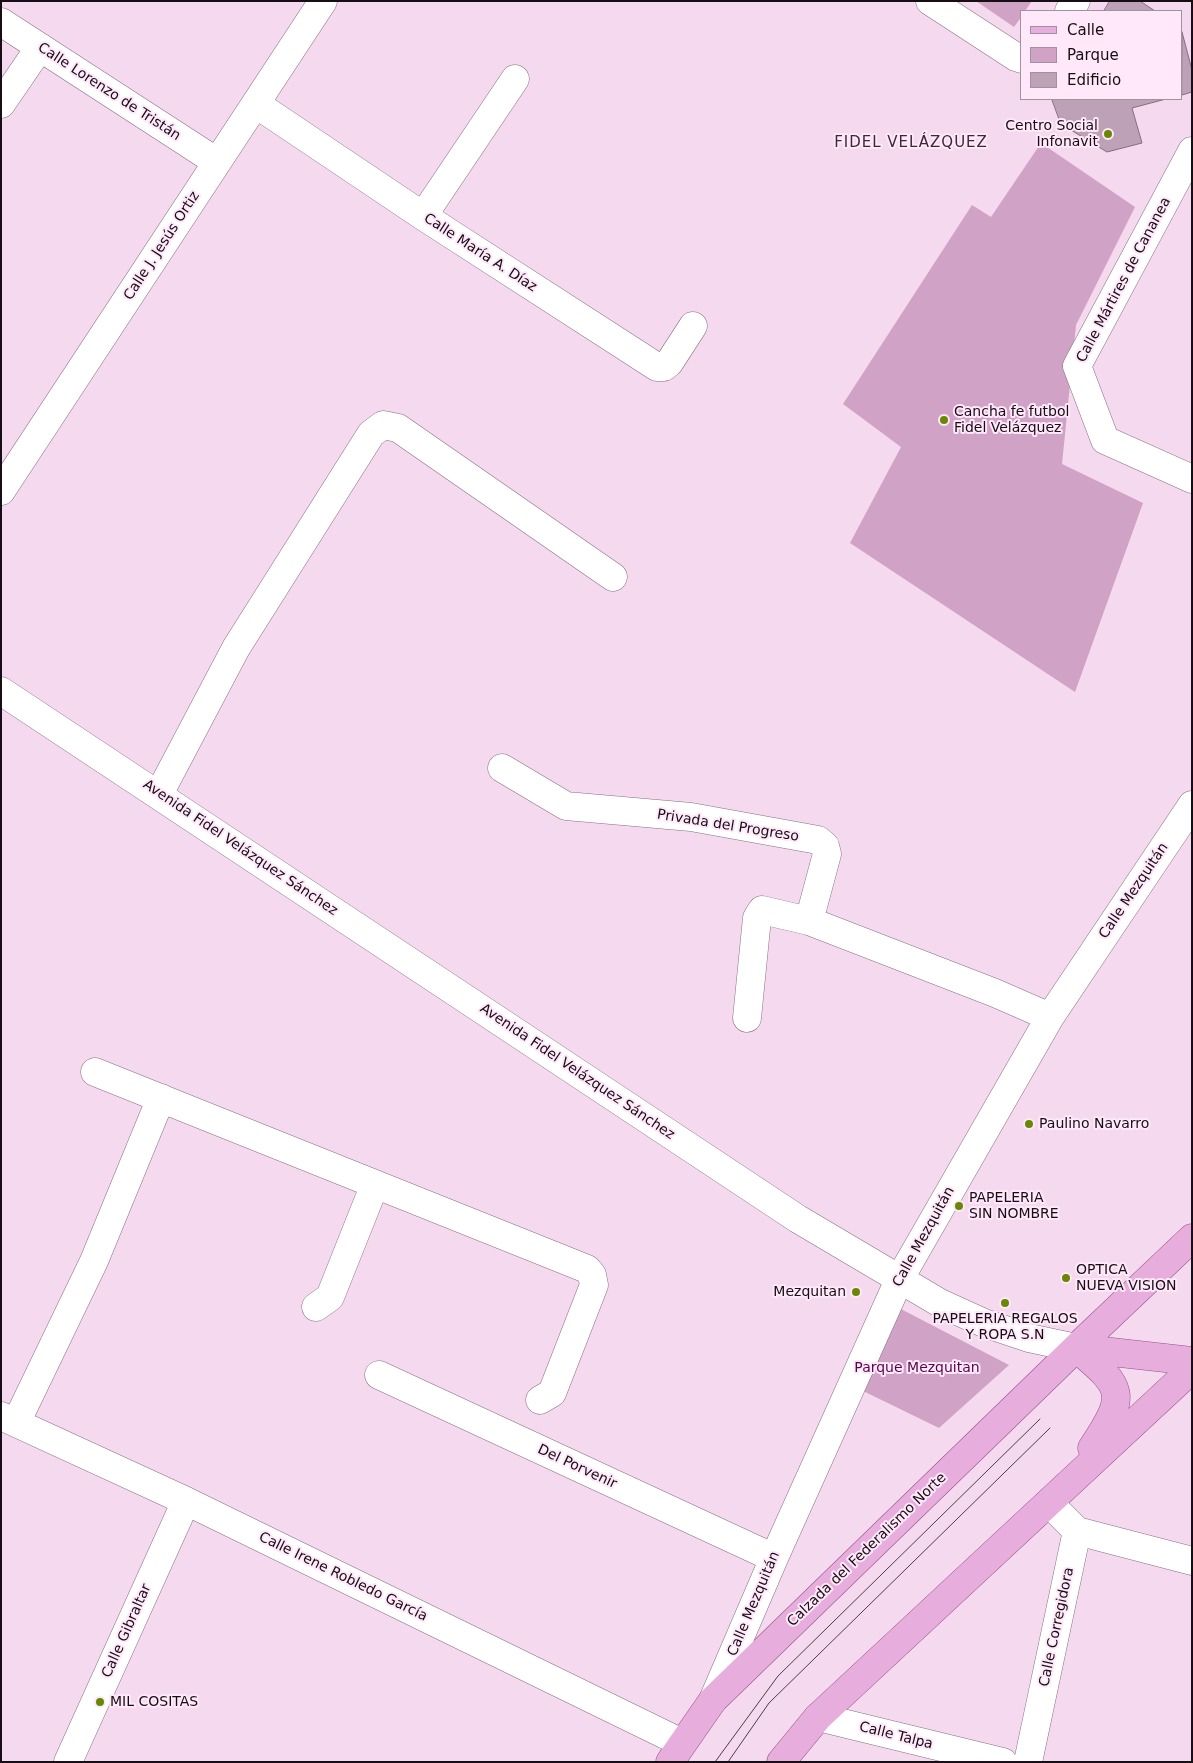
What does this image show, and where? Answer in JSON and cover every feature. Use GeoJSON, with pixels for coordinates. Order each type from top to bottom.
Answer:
{"type":"FeatureCollection","features":[{"type":"Feature","properties":{"kind":"main road","name":"Calzada del Federalismo Norte"},"geometry":{"type":"LineString","coordinates":[[676,1753],[713,1700],[1192,1238]]}},
{"type":"Feature","properties":{"kind":"main road","name":"Avenida Fidel Velázquez Sánchez"},"geometry":{"type":"LineString","coordinates":[[1076,1348],[1192,1360]]}},
{"type":"Feature","properties":{"kind":"main road"},"geometry":{"type":"LineString","coordinates":[[1072,1481],[1113,1416],[1116,1405],[1116,1394],[1111,1381],[1076,1348]]}},
{"type":"Feature","properties":{"kind":"main road"},"geometry":{"type":"LineString","coordinates":[[781,1762],[818,1717],[1192,1369]]}},
{"type":"Feature","properties":{"kind":"street"},"geometry":{"type":"LineString","coordinates":[[1,5],[4,1]]}},
{"type":"Feature","properties":{"kind":"street"},"geometry":{"type":"LineString","coordinates":[[930,1],[1016,57],[1020,58]]}},
{"type":"Feature","properties":{"kind":"street","name":"Calle J. Jesús Ortiz"},"geometry":{"type":"LineString","coordinates":[[1,491],[256,104],[316,4]]}},
{"type":"Feature","properties":{"kind":"street","name":"Calle Lorenzo de Tristán"},"geometry":{"type":"LineString","coordinates":[[1,22],[218,162]]}},
{"type":"Feature","properties":{"kind":"street"},"geometry":{"type":"LineString","coordinates":[[1,104],[40,47]]}},
{"type":"Feature","properties":{"kind":"street"},"geometry":{"type":"LineString","coordinates":[[423,216],[516,80]]}},
{"type":"Feature","properties":{"kind":"street","name":"Calle María A. Díaz"},"geometry":{"type":"LineString","coordinates":[[256,104],[423,216],[657,367],[664,367],[669,363],[693,326]]}},
{"type":"Feature","properties":{"kind":"street","name":"Calle Mártires de Cananea"},"geometry":{"type":"LineString","coordinates":[[1192,151],[1077,366],[1105,440],[1192,479]]}},
{"type":"Feature","properties":{"kind":"street"},"geometry":{"type":"LineString","coordinates":[[159,794],[236,648],[371,434],[383,425],[398,428],[613,577]]}},
{"type":"Feature","properties":{"kind":"street","name":"Avenida Fidel Velázquez Sánchez"},"geometry":{"type":"LineString","coordinates":[[1,691],[798,1219],[940,1303],[984,1323],[1029,1338],[1076,1348]]}},
{"type":"Feature","properties":{"kind":"street","name":"Privada del Progreso"},"geometry":{"type":"LineString","coordinates":[[502,768],[566,806],[692,817],[818,840],[826,846],[827,854],[808,921]]}},
{"type":"Feature","properties":{"kind":"street","name":"Calle Mezquitán"},"geometry":{"type":"LineString","coordinates":[[713,1700],[774,1558],[899,1280],[1050,1017],[1192,804]]}},
{"type":"Feature","properties":{"kind":"street"},"geometry":{"type":"LineString","coordinates":[[747,1018],[757,918],[762,910],[808,921],[995,993],[1050,1017]]}},
{"type":"Feature","properties":{"kind":"street"},"geometry":{"type":"LineString","coordinates":[[95,1072],[586,1269],[592,1275],[594,1285],[552,1393],[540,1400]]}},
{"type":"Feature","properties":{"kind":"street"},"geometry":{"type":"LineString","coordinates":[[9,1420],[94,1261],[161,1098]]}},
{"type":"Feature","properties":{"kind":"street"},"geometry":{"type":"LineString","coordinates":[[316,1307],[330,1297],[375,1184]]}},
{"type":"Feature","properties":{"kind":"street","name":"Del Porvenir"},"geometry":{"type":"LineString","coordinates":[[379,1375],[774,1558]]}},
{"type":"Feature","properties":{"kind":"street","name":"Calle Irene Robledo García"},"geometry":{"type":"LineString","coordinates":[[9,1420],[186,1500],[676,1753]]}},
{"type":"Feature","properties":{"kind":"street","name":"Calle Gibraltar"},"geometry":{"type":"LineString","coordinates":[[68,1762],[186,1500]]}},
{"type":"Feature","properties":{"kind":"street"},"geometry":{"type":"LineString","coordinates":[[1049,1504],[1077,1531],[1192,1561]]}},
{"type":"Feature","properties":{"kind":"street","name":"Calle Corregidora"},"geometry":{"type":"LineString","coordinates":[[1028,1762],[1077,1531]]}},
{"type":"Feature","properties":{"kind":"street","name":"Calle Talpa"},"geometry":{"type":"LineString","coordinates":[[818,1717],[1002,1762]]}},
{"type":"Feature","properties":{"kind":"green space"},"geometry":{"type":"Polygon","coordinates":[[[976,1],[1032,1],[1026,10],[1020,10],[1020,19],[1014,27],[976,1]]]}},
{"type":"Feature","properties":{"kind":"green space"},"geometry":{"type":"Polygon","coordinates":[[[1041,143],[1135,207],[1076,325],[1062,464],[1143,503],[1075,692],[850,543],[901,447],[843,404],[972,205],[991,217],[1041,143]]]}},
{"type":"Feature","properties":{"kind":"green space","name":"Parque Mezquitan"},"geometry":{"type":"Polygon","coordinates":[[[895,1306],[1009,1365],[939,1428],[857,1388],[895,1306]]]}},
{"type":"Feature","properties":{"kind":"building"},"geometry":{"type":"Polygon","coordinates":[[[1110,1],[1140,1],[1154,10],[1105,10],[1110,1]]]}},
{"type":"Feature","properties":{"kind":"building"},"geometry":{"type":"Polygon","coordinates":[[[1183,36],[1192,70],[1192,92],[1183,95],[1183,36]]]}},
{"type":"Feature","properties":{"kind":"building","name":"Centro Social Infonavit"},"geometry":{"type":"Polygon","coordinates":[[[1052,100],[1162,100],[1132,108],[1142,143],[1107,152],[1061,124],[1052,100]]]}},
{"type":"Feature","properties":{"kind":"tram line"},"geometry":{"type":"LineString","coordinates":[[715,1762],[778,1676],[1040,1419]]}},
{"type":"Feature","properties":{"kind":"tram line"},"geometry":{"type":"LineString","coordinates":[[728,1762],[769,1703],[1050,1428]]}},
{"type":"Feature","properties":{"kind":"place","name":"Centro Social Infonavit"},"geometry":{"type":"Point","coordinates":[1108,134]}},
{"type":"Feature","properties":{"kind":"place","name":"Cancha fe futbol Fidel Velázquez"},"geometry":{"type":"Point","coordinates":[944,420]}},
{"type":"Feature","properties":{"kind":"place","name":"Paulino Navarro"},"geometry":{"type":"Point","coordinates":[1029,1124]}},
{"type":"Feature","properties":{"kind":"place","name":"PAPELERIA SIN NOMBRE"},"geometry":{"type":"Point","coordinates":[959,1206]}},
{"type":"Feature","properties":{"kind":"place","name":"OPTICA NUEVA VISION"},"geometry":{"type":"Point","coordinates":[1066,1278]}},
{"type":"Feature","properties":{"kind":"place","name":"Mezquitan"},"geometry":{"type":"Point","coordinates":[856,1292]}},
{"type":"Feature","properties":{"kind":"place","name":"PAPELERIA REGALOS Y ROPA S.N"},"geometry":{"type":"Point","coordinates":[1005,1303]}},
{"type":"Feature","properties":{"kind":"place","name":"MIL COSITAS"},"geometry":{"type":"Point","coordinates":[100,1702]}},
{"type":"Feature","properties":{"kind":"district","name":"FIDEL VELÁZQUEZ"},"geometry":{"type":"Point","coordinates":[911,143]}}]}
